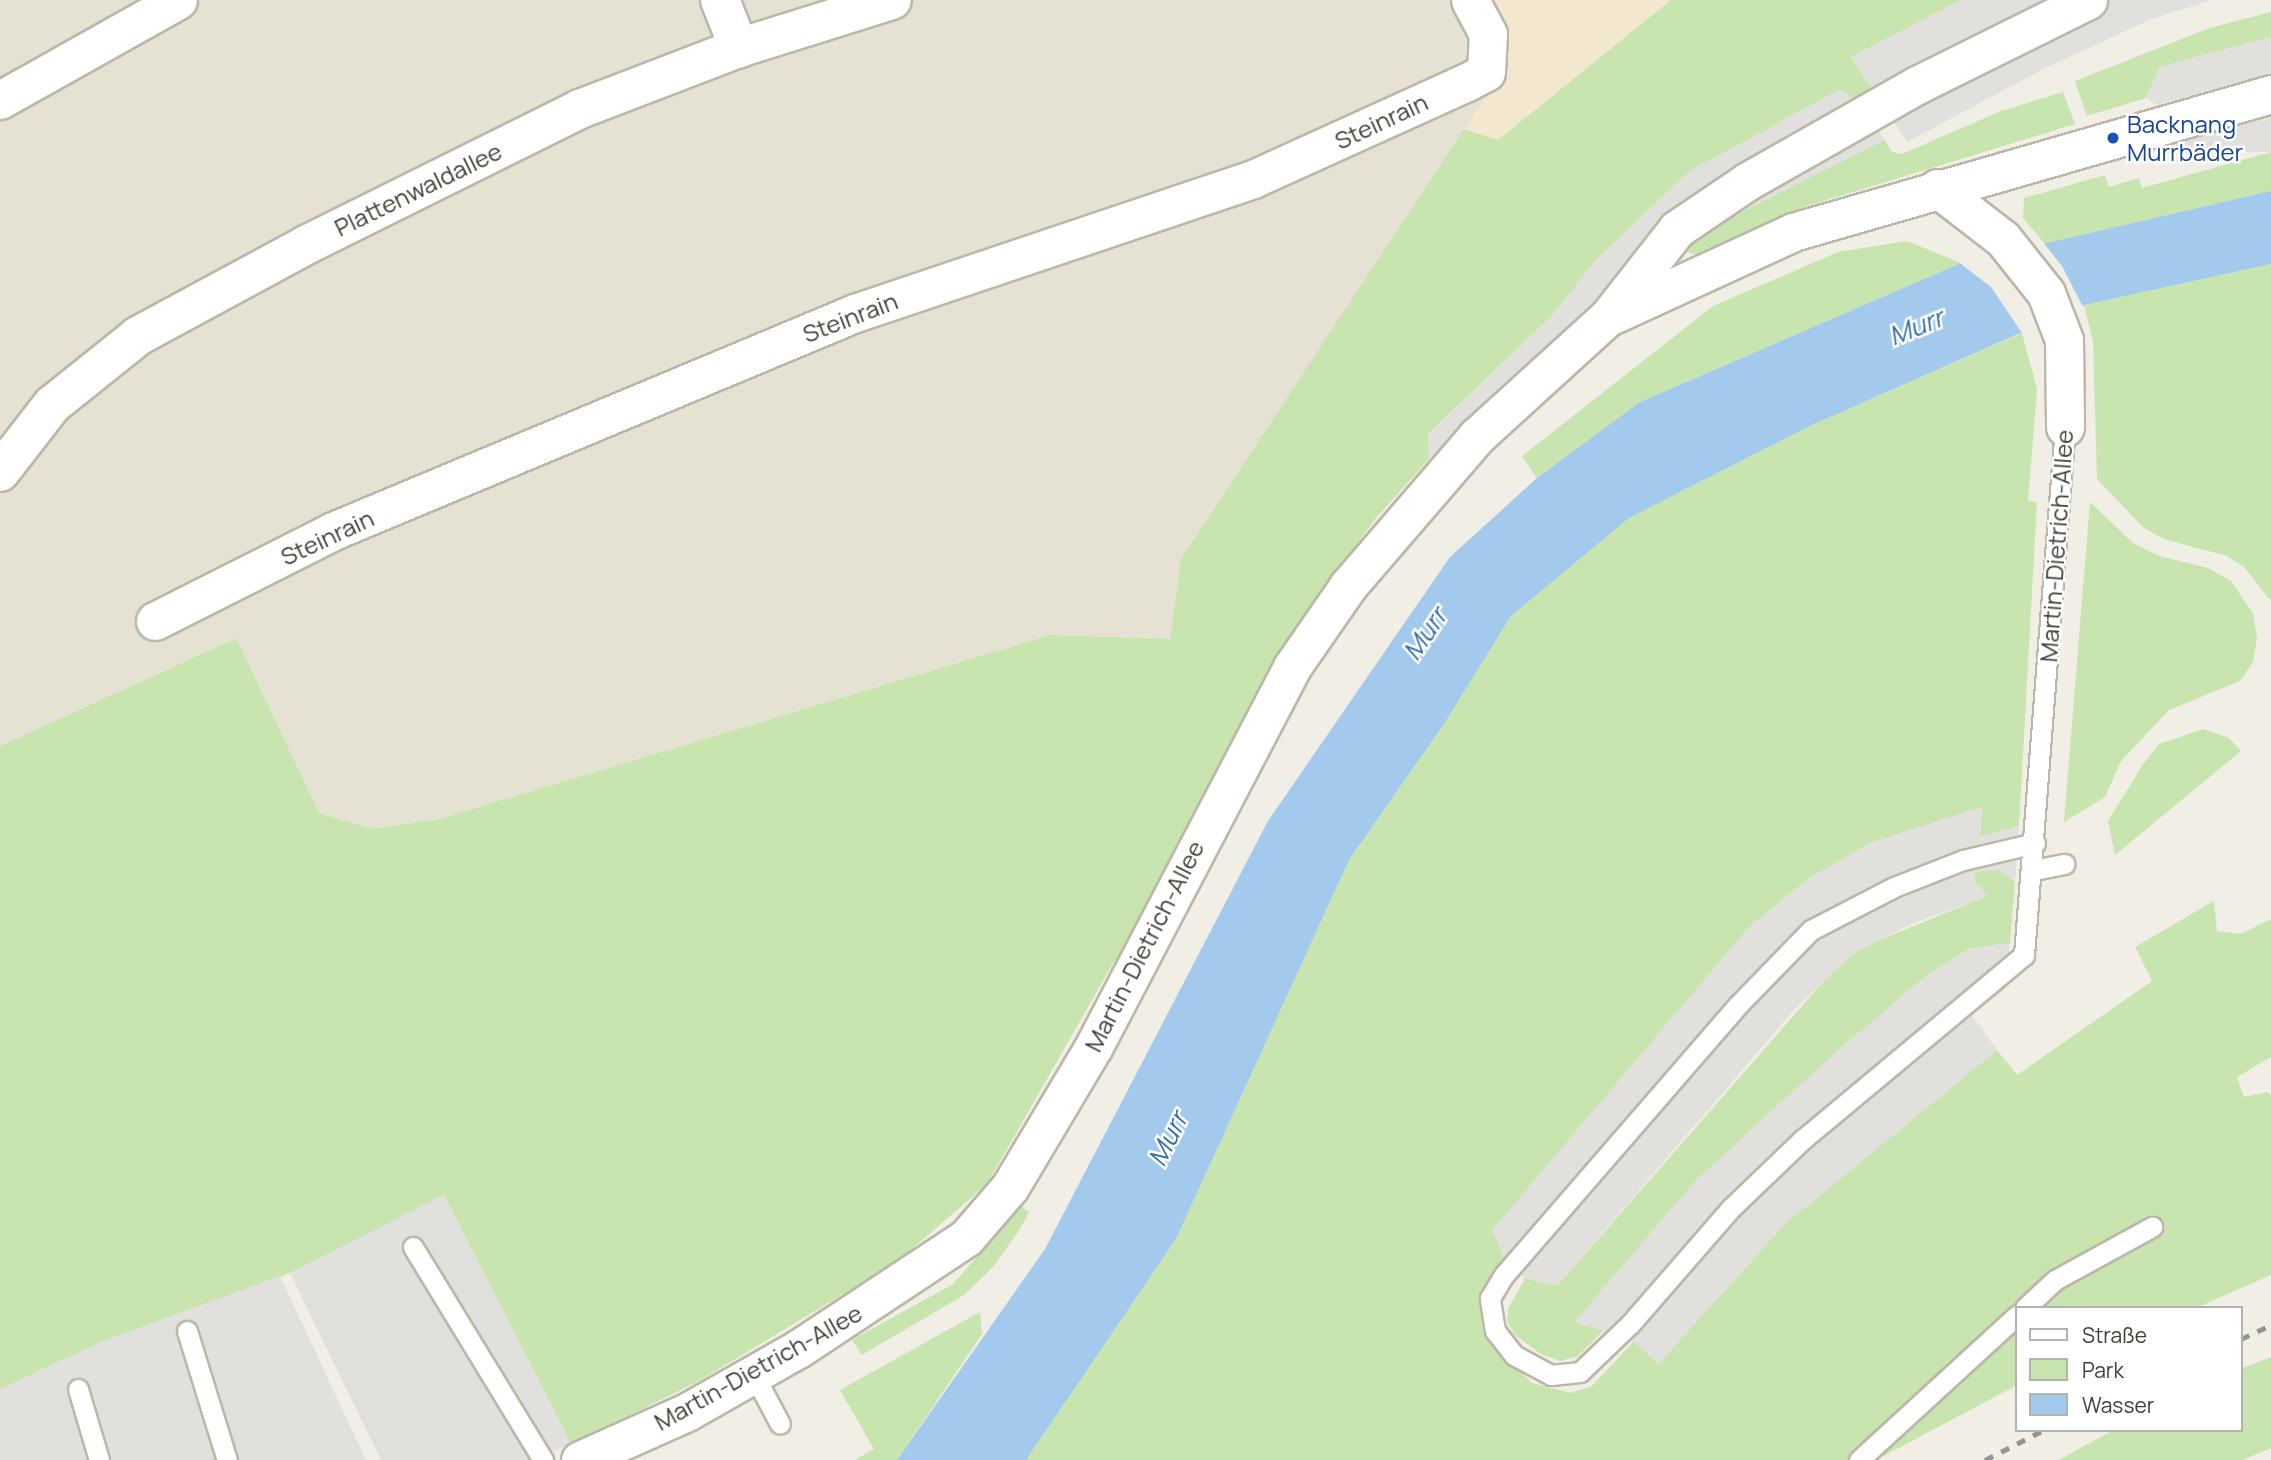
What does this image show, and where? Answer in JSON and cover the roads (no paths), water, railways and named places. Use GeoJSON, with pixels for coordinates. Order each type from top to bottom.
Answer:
{"type":"FeatureCollection","features":[{"type":"Feature","properties":{"kind":"street"},"geometry":{"type":"LineString","coordinates":[[0,100],[178,0]]}},
{"type":"Feature","properties":{"kind":"street"},"geometry":{"type":"LineString","coordinates":[[720,0],[739,48]]}},
{"type":"Feature","properties":{"kind":"street","name":"Plattenwaldallee"},"geometry":{"type":"LineString","coordinates":[[0,472],[52,405],[138,336],[306,245],[580,109],[739,48],[892,0]]}},
{"type":"Feature","properties":{"kind":"street","name":"Steinrain"},"geometry":{"type":"LineString","coordinates":[[155,621],[333,531],[855,313],[1253,179],[1467,82],[1486,72],[1488,34],[1471,0]]}},
{"type":"Feature","properties":{"kind":"street","name":"Martin-Dietrich-Allee"},"geometry":{"type":"LineString","coordinates":[[580,1460],[687,1412],[754,1375],[910,1279],[967,1238],[1010,1187],[1094,1046],[1292,667],[1348,586],[1476,436],[1608,317],[1677,229],[1748,181],[1968,58],[2088,0]]}},
{"type":"Feature","properties":{"kind":"street","name":"Martin-Dietrich-Allee"},"geometry":{"type":"LineString","coordinates":[[1608,317],[1793,232],[1937,188],[2271,94]]}},
{"type":"Feature","properties":{"kind":"street","name":"Martin-Dietrich-Allee"},"geometry":{"type":"LineString","coordinates":[[1937,188],[1975,217],[2029,266],[2057,316],[2068,382],[2065,427]]}},
{"type":"Feature","properties":{"kind":"lane","name":"Martin-Dietrich-Allee"},"geometry":{"type":"LineString","coordinates":[[2035,843],[1963,860],[1894,887],[1811,930],[1738,1005],[1504,1275],[1490,1297],[1495,1331],[1514,1355],[1551,1375],[1580,1373],[1630,1324],[1731,1208],[1803,1139],[2029,963],[2033,870],[2035,843],[2065,427]]}},
{"type":"Feature","properties":{"kind":"lane"},"geometry":{"type":"LineString","coordinates":[[2033,870],[2064,864]]}},
{"type":"Feature","properties":{"kind":"lane"},"geometry":{"type":"LineString","coordinates":[[2027,1306],[2055,1280],[2152,1227]]}},
{"type":"Feature","properties":{"kind":"lane"},"geometry":{"type":"LineString","coordinates":[[413,1247],[544,1460]]}},
{"type":"Feature","properties":{"kind":"lane"},"geometry":{"type":"LineString","coordinates":[[1859,1460],[2016,1316]]}},
{"type":"Feature","properties":{"kind":"lane"},"geometry":{"type":"LineString","coordinates":[[187,1331],[227,1460]]}},
{"type":"Feature","properties":{"kind":"lane"},"geometry":{"type":"LineString","coordinates":[[754,1375],[780,1424]]}},
{"type":"Feature","properties":{"kind":"lane"},"geometry":{"type":"LineString","coordinates":[[78,1390],[99,1460]]}},
{"type":"Feature","properties":{"kind":"water","name":"Murr"},"geometry":{"type":"Polygon","coordinates":[[[2271,191],[2271,264],[2084,305],[1810,426],[1629,518],[1511,616],[1444,724],[1349,860],[1176,1239],[1026,1460],[897,1460],[1045,1249],[1268,821],[1450,557],[1537,478],[1640,402],[1961,263],[2271,191]]]}},
{"type":"Feature","properties":{"kind":"railway"},"geometry":{"type":"LineString","coordinates":[[2243,1338],[2271,1325]]}},
{"type":"Feature","properties":{"kind":"railway"},"geometry":{"type":"LineString","coordinates":[[1985,1460],[2040,1432]]}},
{"type":"Feature","properties":{"kind":"place","name":"Backnang Murrbäder"},"geometry":{"type":"Point","coordinates":[2113,138]}}]}
